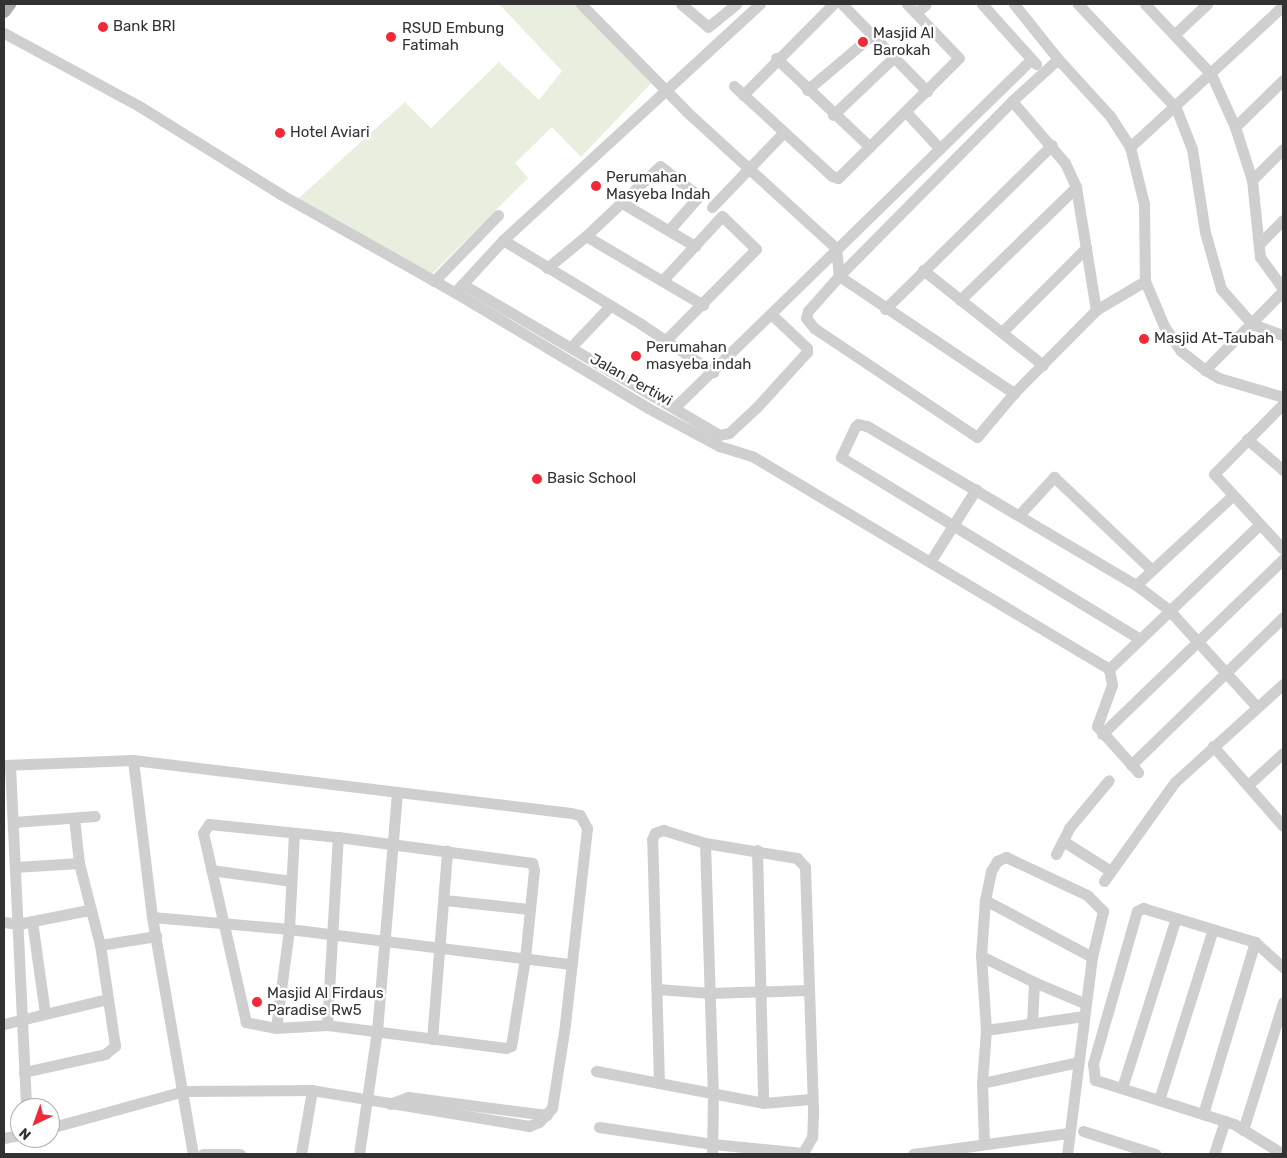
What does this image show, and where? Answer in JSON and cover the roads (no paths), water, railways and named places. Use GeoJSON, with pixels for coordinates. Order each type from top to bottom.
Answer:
{"type":"FeatureCollection","features":[{"type":"Feature","properties":{"kind":"main road"},"geometry":{"type":"LineString","coordinates":[[4,11],[9,4]]}},
{"type":"Feature","properties":{"kind":"street"},"geometry":{"type":"LineString","coordinates":[[581,4],[665,90],[748,169],[836,248],[839,276],[885,309],[1014,393]]}},
{"type":"Feature","properties":{"kind":"street"},"geometry":{"type":"LineString","coordinates":[[681,4],[708,26],[736,4]]}},
{"type":"Feature","properties":{"kind":"street"},"geometry":{"type":"LineString","coordinates":[[459,289],[503,240],[760,4]]}},
{"type":"Feature","properties":{"kind":"street"},"geometry":{"type":"LineString","coordinates":[[743,94],[776,58],[833,4]]}},
{"type":"Feature","properties":{"kind":"street"},"geometry":{"type":"LineString","coordinates":[[842,4],[927,91]]}},
{"type":"Feature","properties":{"kind":"street"},"geometry":{"type":"LineString","coordinates":[[734,86],[832,176],[838,178],[956,62],[959,54],[907,4]]}},
{"type":"Feature","properties":{"kind":"street"},"geometry":{"type":"LineString","coordinates":[[916,13],[926,4]]}},
{"type":"Feature","properties":{"kind":"street"},"geometry":{"type":"LineString","coordinates":[[982,4],[1031,60],[1044,72]]}},
{"type":"Feature","properties":{"kind":"street"},"geometry":{"type":"LineString","coordinates":[[1014,4],[1058,59],[1110,116],[1130,147],[1144,204],[1144,281],[1164,326],[1182,351],[1205,370],[1219,378],[1283,398]]}},
{"type":"Feature","properties":{"kind":"street"},"geometry":{"type":"LineString","coordinates":[[1078,4],[1176,108],[1192,149],[1213,268],[1222,289],[1252,324],[1283,335]]}},
{"type":"Feature","properties":{"kind":"street"},"geometry":{"type":"LineString","coordinates":[[1145,4],[1211,74],[1236,127],[1252,180],[1260,257],[1283,290],[1252,324],[1205,370]]}},
{"type":"Feature","properties":{"kind":"street"},"geometry":{"type":"LineString","coordinates":[[1175,34],[1207,4]]}},
{"type":"Feature","properties":{"kind":"street"},"geometry":{"type":"LineString","coordinates":[[1130,147],[1176,108],[1283,6]]}},
{"type":"Feature","properties":{"kind":"street"},"geometry":{"type":"LineString","coordinates":[[4,33],[139,106],[282,195],[434,281],[459,289],[648,408],[719,446],[752,456],[1109,670],[1112,685],[1110,697],[1096,724],[1102,734],[1135,769],[1227,672],[1283,617]]}},
{"type":"Feature","properties":{"kind":"street"},"geometry":{"type":"LineString","coordinates":[[807,90],[872,35]]}},
{"type":"Feature","properties":{"kind":"street"},"geometry":{"type":"LineString","coordinates":[[776,58],[833,115],[870,147]]}},
{"type":"Feature","properties":{"kind":"street"},"geometry":{"type":"LineString","coordinates":[[833,115],[893,58]]}},
{"type":"Feature","properties":{"kind":"street"},"geometry":{"type":"LineString","coordinates":[[1058,59],[1012,101],[839,276],[808,311],[808,323],[969,435],[977,436],[983,433],[1014,393],[1096,310],[1144,281]]}},
{"type":"Feature","properties":{"kind":"street","name":"Jalan Pertiwi"},"geometry":{"type":"LineString","coordinates":[[459,289],[571,347],[675,407],[772,315],[836,248],[1031,60]]}},
{"type":"Feature","properties":{"kind":"street"},"geometry":{"type":"LineString","coordinates":[[1236,127],[1283,80]]}},
{"type":"Feature","properties":{"kind":"street"},"geometry":{"type":"LineString","coordinates":[[1012,101],[1052,145],[1065,163],[1076,187],[1096,310]]}},
{"type":"Feature","properties":{"kind":"street"},"geometry":{"type":"LineString","coordinates":[[906,112],[940,149]]}},
{"type":"Feature","properties":{"kind":"street"},"geometry":{"type":"LineString","coordinates":[[712,207],[784,132]]}},
{"type":"Feature","properties":{"kind":"street"},"geometry":{"type":"LineString","coordinates":[[885,309],[1052,145]]}},
{"type":"Feature","properties":{"kind":"street"},"geometry":{"type":"LineString","coordinates":[[1252,180],[1283,149]]}},
{"type":"Feature","properties":{"kind":"street"},"geometry":{"type":"LineString","coordinates":[[547,268],[586,236],[660,166],[712,207],[756,250],[703,306],[666,340]]}},
{"type":"Feature","properties":{"kind":"street"},"geometry":{"type":"LineString","coordinates":[[960,300],[1076,187]]}},
{"type":"Feature","properties":{"kind":"street"},"geometry":{"type":"LineString","coordinates":[[669,230],[699,196]]}},
{"type":"Feature","properties":{"kind":"street"},"geometry":{"type":"LineString","coordinates":[[622,203],[695,246]]}},
{"type":"Feature","properties":{"kind":"street"},"geometry":{"type":"LineString","coordinates":[[434,281],[498,215]]}},
{"type":"Feature","properties":{"kind":"street"},"geometry":{"type":"LineString","coordinates":[[662,281],[722,216]]}},
{"type":"Feature","properties":{"kind":"street"},"geometry":{"type":"LineString","coordinates":[[1259,244],[1283,220]]}},
{"type":"Feature","properties":{"kind":"street"},"geometry":{"type":"LineString","coordinates":[[586,236],[703,306]]}},
{"type":"Feature","properties":{"kind":"street"},"geometry":{"type":"LineString","coordinates":[[503,240],[666,340],[713,372]]}},
{"type":"Feature","properties":{"kind":"street"},"geometry":{"type":"LineString","coordinates":[[1002,332],[1086,248]]}},
{"type":"Feature","properties":{"kind":"street"},"geometry":{"type":"LineString","coordinates":[[923,270],[1042,365]]}},
{"type":"Feature","properties":{"kind":"street","name":"Jalan Pertiwi"},"geometry":{"type":"LineString","coordinates":[[571,347],[610,306]]}},
{"type":"Feature","properties":{"kind":"street"},"geometry":{"type":"LineString","coordinates":[[675,407],[719,435],[728,433],[756,408],[808,350],[772,315]]}},
{"type":"Feature","properties":{"kind":"street"},"geometry":{"type":"LineString","coordinates":[[1282,546],[1215,479],[1214,473],[1283,404]]}},
{"type":"Feature","properties":{"kind":"street"},"geometry":{"type":"LineString","coordinates":[[1140,639],[951,526],[841,457],[854,427],[858,424],[867,426],[1136,584],[1169,610],[1257,707]]}},
{"type":"Feature","properties":{"kind":"street"},"geometry":{"type":"LineString","coordinates":[[1248,440],[1283,470]]}},
{"type":"Feature","properties":{"kind":"street"},"geometry":{"type":"LineString","coordinates":[[1270,458],[1283,458]]}},
{"type":"Feature","properties":{"kind":"street"},"geometry":{"type":"LineString","coordinates":[[1019,515],[1054,477],[1152,570]]}},
{"type":"Feature","properties":{"kind":"street"},"geometry":{"type":"LineString","coordinates":[[930,562],[976,489]]}},
{"type":"Feature","properties":{"kind":"street"},"geometry":{"type":"LineString","coordinates":[[1136,584],[1232,496]]}},
{"type":"Feature","properties":{"kind":"street"},"geometry":{"type":"LineString","coordinates":[[1109,670],[1259,525]]}},
{"type":"Feature","properties":{"kind":"street"},"geometry":{"type":"LineString","coordinates":[[1102,734],[1283,559]]}},
{"type":"Feature","properties":{"kind":"street"},"geometry":{"type":"LineString","coordinates":[[1104,881],[1109,870],[1175,782],[1283,684]]}},
{"type":"Feature","properties":{"kind":"street"},"geometry":{"type":"LineString","coordinates":[[1214,746],[1283,826]]}},
{"type":"Feature","properties":{"kind":"street"},"geometry":{"type":"LineString","coordinates":[[1248,785],[1283,753]]}},
{"type":"Feature","properties":{"kind":"street"},"geometry":{"type":"LineString","coordinates":[[133,760],[152,917],[184,1091],[192,1154]]}},
{"type":"Feature","properties":{"kind":"street"},"geometry":{"type":"LineString","coordinates":[[25,1098],[14,822],[7,765],[133,760],[397,794],[580,815],[587,828],[565,1025],[552,1108],[547,1115],[529,1126],[312,1090],[184,1091],[60,1125]]}},
{"type":"Feature","properties":{"kind":"street"},"geometry":{"type":"LineString","coordinates":[[1056,854],[1069,828],[1109,780]]}},
{"type":"Feature","properties":{"kind":"street"},"geometry":{"type":"LineString","coordinates":[[359,1154],[369,1100],[377,1031],[391,844],[397,794]]}},
{"type":"Feature","properties":{"kind":"street"},"geometry":{"type":"LineString","coordinates":[[14,822],[94,816]]}},
{"type":"Feature","properties":{"kind":"street"},"geometry":{"type":"LineString","coordinates":[[24,1072],[111,1050],[115,1041],[100,945],[89,910],[79,863],[74,818]]}},
{"type":"Feature","properties":{"kind":"street"},"geometry":{"type":"LineString","coordinates":[[208,824],[338,837],[532,863],[534,870],[525,958],[511,1046],[506,1048],[327,1025],[276,1028],[246,1022],[203,833],[208,824]]}},
{"type":"Feature","properties":{"kind":"street"},"geometry":{"type":"LineString","coordinates":[[598,1126],[712,1149],[802,1154],[812,1138],[804,864],[797,858],[705,843],[663,830],[655,833],[652,839],[658,989],[659,1083]]}},
{"type":"Feature","properties":{"kind":"street"},"geometry":{"type":"LineString","coordinates":[[276,1028],[289,929],[294,833]]}},
{"type":"Feature","properties":{"kind":"street"},"geometry":{"type":"LineString","coordinates":[[327,1025],[338,837]]}},
{"type":"Feature","properties":{"kind":"street"},"geometry":{"type":"LineString","coordinates":[[1063,841],[1109,870]]}},
{"type":"Feature","properties":{"kind":"street"},"geometry":{"type":"LineString","coordinates":[[705,843],[713,1093],[712,1149]]}},
{"type":"Feature","properties":{"kind":"street"},"geometry":{"type":"LineString","coordinates":[[757,850],[763,1103]]}},
{"type":"Feature","properties":{"kind":"street"},"geometry":{"type":"LineString","coordinates":[[432,1039],[441,948],[447,851]]}},
{"type":"Feature","properties":{"kind":"street"},"geometry":{"type":"LineString","coordinates":[[984,1143],[982,1083],[986,1030],[981,956],[985,900],[991,871],[997,861],[1006,857],[1087,895],[1101,907],[1104,915],[1092,956],[1067,1154]]}},
{"type":"Feature","properties":{"kind":"street"},"geometry":{"type":"LineString","coordinates":[[15,867],[79,863]]}},
{"type":"Feature","properties":{"kind":"street"},"geometry":{"type":"LineString","coordinates":[[211,870],[292,881]]}},
{"type":"Feature","properties":{"kind":"street"},"geometry":{"type":"LineString","coordinates":[[444,900],[530,909]]}},
{"type":"Feature","properties":{"kind":"street"},"geometry":{"type":"LineString","coordinates":[[985,900],[1092,956]]}},
{"type":"Feature","properties":{"kind":"street"},"geometry":{"type":"LineString","coordinates":[[1283,967],[1255,942],[1143,908],[1137,911],[1093,1064],[1095,1080],[1225,1121],[1283,1154]]}},
{"type":"Feature","properties":{"kind":"street"},"geometry":{"type":"LineString","coordinates":[[4,922],[18,924],[89,910]]}},
{"type":"Feature","properties":{"kind":"street"},"geometry":{"type":"LineString","coordinates":[[152,917],[289,929],[571,964]]}},
{"type":"Feature","properties":{"kind":"street"},"geometry":{"type":"LineString","coordinates":[[1122,1088],[1176,918]]}},
{"type":"Feature","properties":{"kind":"street"},"geometry":{"type":"LineString","coordinates":[[32,921],[45,1012]]}},
{"type":"Feature","properties":{"kind":"street"},"geometry":{"type":"LineString","coordinates":[[1160,1100],[1213,929]]}},
{"type":"Feature","properties":{"kind":"street"},"geometry":{"type":"LineString","coordinates":[[100,945],[156,936]]}},
{"type":"Feature","properties":{"kind":"street"},"geometry":{"type":"LineString","coordinates":[[1203,1114],[1255,942]]}},
{"type":"Feature","properties":{"kind":"street"},"geometry":{"type":"LineString","coordinates":[[981,956],[1034,982],[1086,1004]]}},
{"type":"Feature","properties":{"kind":"street"},"geometry":{"type":"LineString","coordinates":[[1032,1022],[1034,982]]}},
{"type":"Feature","properties":{"kind":"street"},"geometry":{"type":"LineString","coordinates":[[658,989],[710,993],[761,993],[808,990]]}},
{"type":"Feature","properties":{"kind":"street"},"geometry":{"type":"LineString","coordinates":[[4,1024],[45,1012],[107,999]]}},
{"type":"Feature","properties":{"kind":"street"},"geometry":{"type":"LineString","coordinates":[[1243,1130],[1283,1002]]}},
{"type":"Feature","properties":{"kind":"street"},"geometry":{"type":"LineString","coordinates":[[986,1030],[1084,1016]]}},
{"type":"Feature","properties":{"kind":"street"},"geometry":{"type":"LineString","coordinates":[[982,1083],[1078,1062]]}},
{"type":"Feature","properties":{"kind":"street"},"geometry":{"type":"LineString","coordinates":[[596,1071],[763,1103],[811,1099]]}},
{"type":"Feature","properties":{"kind":"street"},"geometry":{"type":"LineString","coordinates":[[301,1154],[312,1090]]}},
{"type":"Feature","properties":{"kind":"street"},"geometry":{"type":"LineString","coordinates":[[1214,1154],[1225,1121]]}},
{"type":"Feature","properties":{"kind":"street"},"geometry":{"type":"LineString","coordinates":[[1083,1131],[1155,1154]]}},
{"type":"Feature","properties":{"kind":"street"},"geometry":{"type":"LineString","coordinates":[[912,1154],[1069,1133]]}},
{"type":"Feature","properties":{"kind":"street"},"geometry":{"type":"LineString","coordinates":[[203,1154],[240,1154]]}},
{"type":"Feature","properties":{"kind":"place","name":"Bank BRI"},"geometry":{"type":"Point","coordinates":[103,27]}},
{"type":"Feature","properties":{"kind":"place","name":"RSUD Embung Fatimah"},"geometry":{"type":"Point","coordinates":[391,37]}},
{"type":"Feature","properties":{"kind":"place","name":"Masjid Al Barokah"},"geometry":{"type":"Point","coordinates":[863,42]}},
{"type":"Feature","properties":{"kind":"place","name":"Hotel Aviari"},"geometry":{"type":"Point","coordinates":[280,133]}},
{"type":"Feature","properties":{"kind":"place","name":"Perumahan Masyeba Indah"},"geometry":{"type":"Point","coordinates":[596,186]}},
{"type":"Feature","properties":{"kind":"place","name":"Masjid At-Taubah"},"geometry":{"type":"Point","coordinates":[1144,339]}},
{"type":"Feature","properties":{"kind":"place","name":"Perumahan masyeba indah"},"geometry":{"type":"Point","coordinates":[636,356]}},
{"type":"Feature","properties":{"kind":"place","name":"Basic School"},"geometry":{"type":"Point","coordinates":[537,479]}},
{"type":"Feature","properties":{"kind":"place","name":"Masjid Al Firdaus Paradise Rw5"},"geometry":{"type":"Point","coordinates":[257,1002]}}]}
